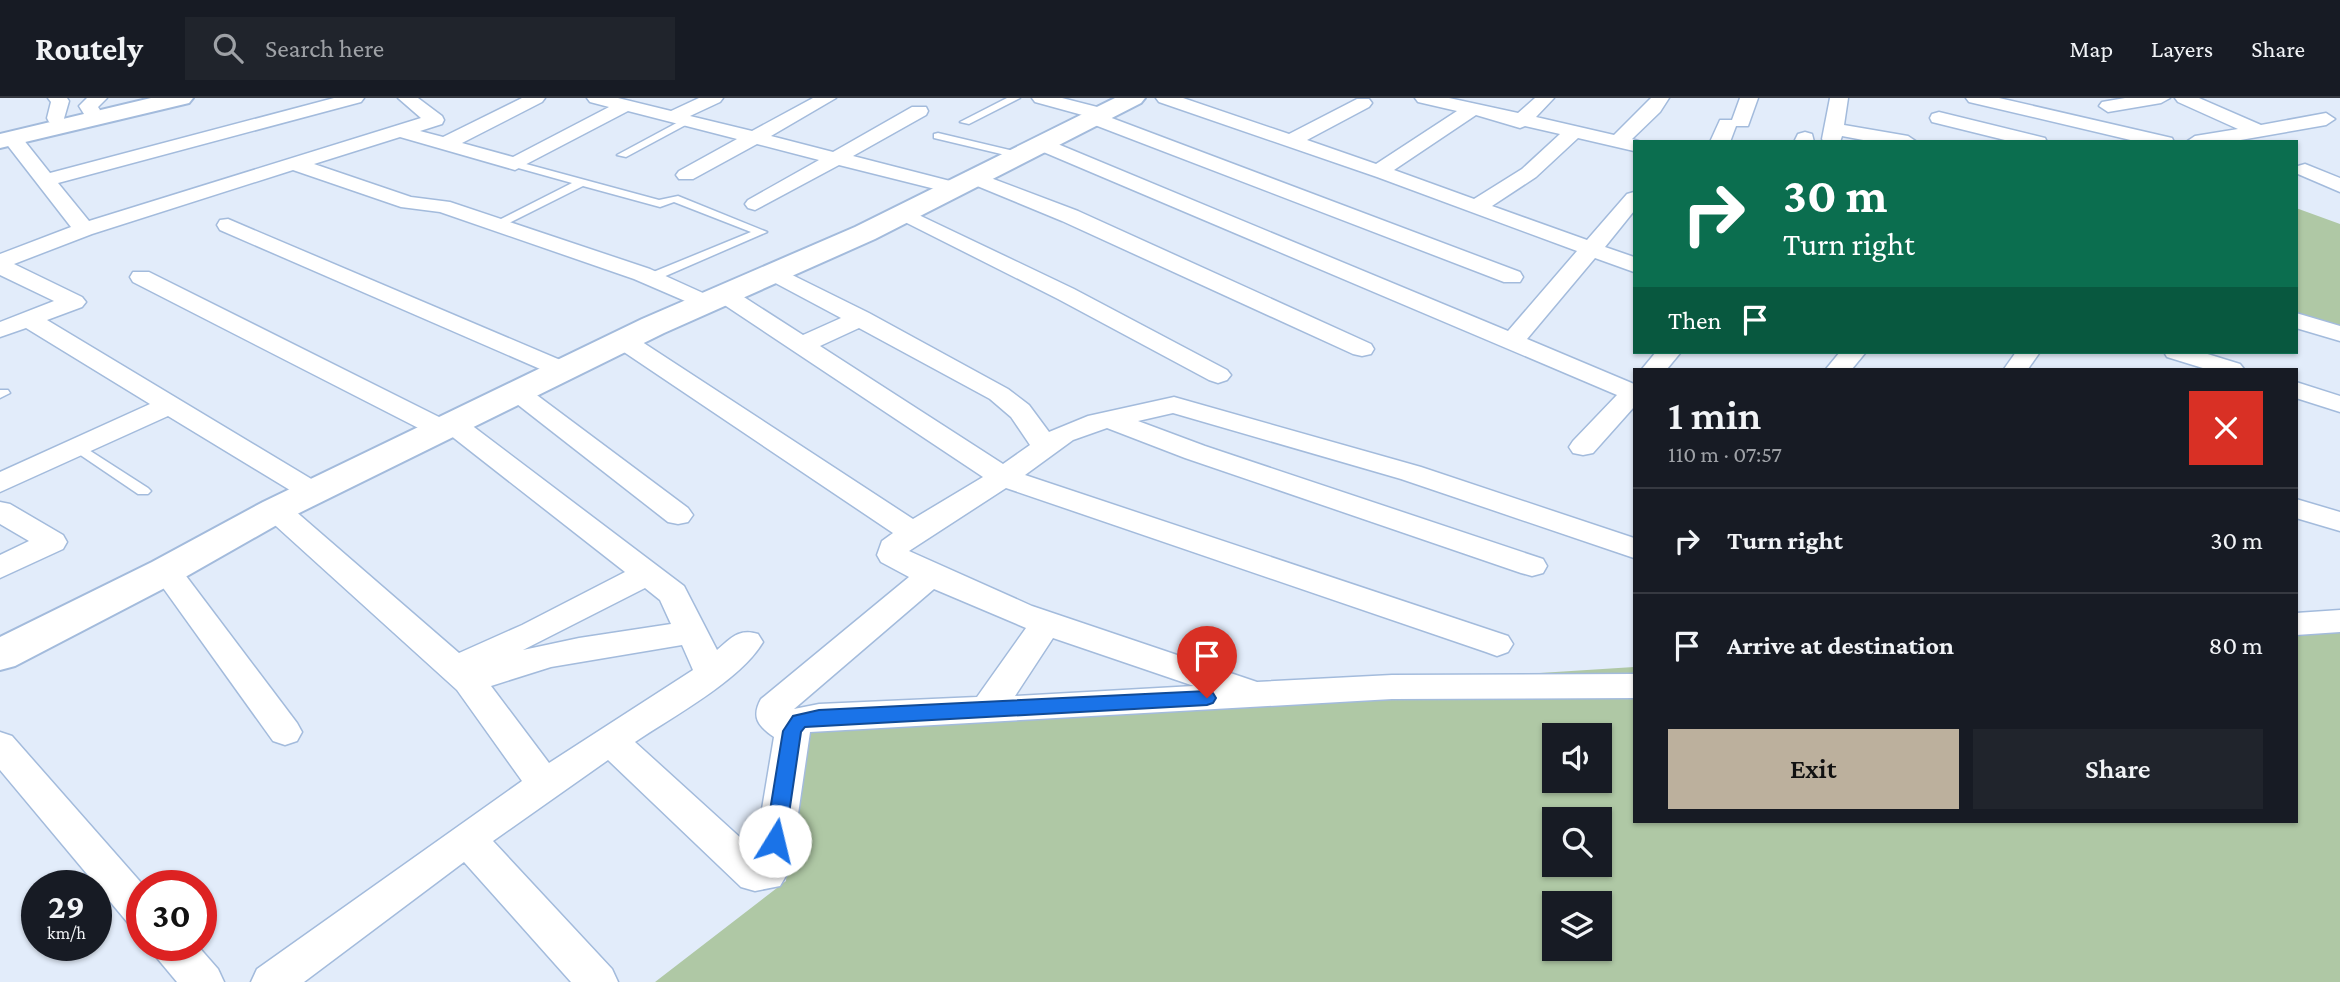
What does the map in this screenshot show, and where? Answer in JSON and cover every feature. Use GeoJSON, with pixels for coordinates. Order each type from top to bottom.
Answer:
{"type":"FeatureCollection","features":[{"type":"Feature","properties":{"kind":"street"},"geometry":{"type":"LineString","coordinates":[[4,137],[57,108],[145,98]]}},
{"type":"Feature","properties":{"kind":"street"},"geometry":{"type":"LineString","coordinates":[[4,137],[181,98]]}},
{"type":"Feature","properties":{"kind":"street"},"geometry":{"type":"LineString","coordinates":[[46,180],[355,98]]}},
{"type":"Feature","properties":{"kind":"street"},"geometry":{"type":"LineString","coordinates":[[444,144],[536,98]]}},
{"type":"Feature","properties":{"kind":"street"},"geometry":{"type":"LineString","coordinates":[[596,98],[835,158],[962,182],[1070,216],[1362,349]]}},
{"type":"Feature","properties":{"kind":"street"},"geometry":{"type":"LineString","coordinates":[[681,119],[714,98]]}},
{"type":"Feature","properties":{"kind":"street"},"geometry":{"type":"LineString","coordinates":[[686,175],[827,98]]}},
{"type":"Feature","properties":{"kind":"street"},"geometry":{"type":"LineString","coordinates":[[1041,98],[1098,116],[1512,277]]}},
{"type":"Feature","properties":{"kind":"street"},"geometry":{"type":"LineString","coordinates":[[0,655],[166,571],[276,510],[624,341],[865,233],[1133,98]]}},
{"type":"Feature","properties":{"kind":"street"},"geometry":{"type":"LineString","coordinates":[[1165,98],[1378,171],[1633,265]]}},
{"type":"Feature","properties":{"kind":"street"},"geometry":{"type":"LineString","coordinates":[[1424,98],[1626,144],[1660,98]]}},
{"type":"Feature","properties":{"kind":"street"},"geometry":{"type":"LineString","coordinates":[[1520,121],[1545,98]]}},
{"type":"Feature","properties":{"kind":"street"},"geometry":{"type":"LineString","coordinates":[[1730,129],[1749,98]]}},
{"type":"Feature","properties":{"kind":"street"},"geometry":{"type":"LineString","coordinates":[[1839,98],[1833,134],[1889,140]]}},
{"type":"Feature","properties":{"kind":"street"},"geometry":{"type":"LineString","coordinates":[[1975,98],[2123,137],[2148,140]]}},
{"type":"Feature","properties":{"kind":"street"},"geometry":{"type":"LineString","coordinates":[[2108,106],[2161,98]]}},
{"type":"Feature","properties":{"kind":"street"},"geometry":{"type":"LineString","coordinates":[[2184,98],[2259,131]]}},
{"type":"Feature","properties":{"kind":"street"},"geometry":{"type":"LineString","coordinates":[[3,268],[84,229],[435,120],[415,99]]}},
{"type":"Feature","properties":{"kind":"street"},"geometry":{"type":"LineString","coordinates":[[1291,141],[1363,103]]}},
{"type":"Feature","properties":{"kind":"street"},"geometry":{"type":"LineString","coordinates":[[887,110],[915,104]]}},
{"type":"Feature","properties":{"kind":"street"},"geometry":{"type":"LineString","coordinates":[[755,204],[835,158],[915,104]]}},
{"type":"Feature","properties":{"kind":"street"},"geometry":{"type":"LineString","coordinates":[[400,131],[515,164],[626,105]]}},
{"type":"Feature","properties":{"kind":"street"},"geometry":{"type":"LineString","coordinates":[[1378,171],[1471,110]]}},
{"type":"Feature","properties":{"kind":"street"},"geometry":{"type":"LineString","coordinates":[[1939,118],[2030,140]]}},
{"type":"Feature","properties":{"kind":"street"},"geometry":{"type":"LineString","coordinates":[[2207,140],[2326,119]]}},
{"type":"Feature","properties":{"kind":"street"},"geometry":{"type":"LineString","coordinates":[[1476,207],[1529,173],[1573,133]]}},
{"type":"Feature","properties":{"kind":"street"},"geometry":{"type":"LineString","coordinates":[[4,137],[46,180],[84,229]]}},
{"type":"Feature","properties":{"kind":"street"},"geometry":{"type":"LineString","coordinates":[[1029,150],[1633,393]]}},
{"type":"Feature","properties":{"kind":"street"},"geometry":{"type":"LineString","coordinates":[[294,164],[408,203],[443,206],[715,299],[802,345],[1003,477],[1497,644]]}},
{"type":"Feature","properties":{"kind":"street"},"geometry":{"type":"LineString","coordinates":[[2305,170],[2340,186]]}},
{"type":"Feature","properties":{"kind":"street"},"geometry":{"type":"LineString","coordinates":[[1512,342],[1633,199]]}},
{"type":"Feature","properties":{"kind":"street"},"geometry":{"type":"LineString","coordinates":[[902,213],[1066,294],[1219,375]]}},
{"type":"Feature","properties":{"kind":"street"},"geometry":{"type":"LineString","coordinates":[[228,225],[563,370]]}},
{"type":"Feature","properties":{"kind":"street"},"geometry":{"type":"LineString","coordinates":[[0,330],[74,302],[3,268]]}},
{"type":"Feature","properties":{"kind":"street"},"geometry":{"type":"LineString","coordinates":[[774,273],[999,394],[1020,411],[1045,446]]}},
{"type":"Feature","properties":{"kind":"street"},"geometry":{"type":"LineString","coordinates":[[141,277],[447,426],[673,594],[712,674]]}},
{"type":"Feature","properties":{"kind":"street"},"geometry":{"type":"LineString","coordinates":[[802,345],[861,318]]}},
{"type":"Feature","properties":{"kind":"street"},"geometry":{"type":"LineString","coordinates":[[28,320],[313,492]]}},
{"type":"Feature","properties":{"kind":"street"},"geometry":{"type":"LineString","coordinates":[[2298,321],[2340,334]]}},
{"type":"Feature","properties":{"kind":"street"},"geometry":{"type":"LineString","coordinates":[[624,341],[913,532]]}},
{"type":"Feature","properties":{"kind":"street"},"geometry":{"type":"LineString","coordinates":[[1655,368],[1667,354]]}},
{"type":"Feature","properties":{"kind":"street"},"geometry":{"type":"LineString","coordinates":[[1839,368],[1852,354]]}},
{"type":"Feature","properties":{"kind":"street"},"geometry":{"type":"LineString","coordinates":[[2182,354],[2220,368]]}},
{"type":"Feature","properties":{"kind":"street"},"geometry":{"type":"LineString","coordinates":[[2298,391],[2340,404]]}},
{"type":"Feature","properties":{"kind":"street"},"geometry":{"type":"LineString","coordinates":[[517,392],[678,515]]}},
{"type":"Feature","properties":{"kind":"street"},"geometry":{"type":"LineString","coordinates":[[1583,447],[1633,394]]}},
{"type":"Feature","properties":{"kind":"street"},"geometry":{"type":"LineString","coordinates":[[0,483],[170,405]]}},
{"type":"Feature","properties":{"kind":"street"},"geometry":{"type":"LineString","coordinates":[[1258,695],[1046,624],[930,576],[892,555],[893,548],[913,532],[1003,477],[1063,434],[1108,419],[1174,405],[1411,473],[1633,548]]}},
{"type":"Feature","properties":{"kind":"street"},"geometry":{"type":"LineString","coordinates":[[1108,419],[1532,566]]}},
{"type":"Feature","properties":{"kind":"street"},"geometry":{"type":"LineString","coordinates":[[1292,485],[1324,448]]}},
{"type":"Feature","properties":{"kind":"street"},"geometry":{"type":"LineString","coordinates":[[2298,509],[2340,522]]}},
{"type":"Feature","properties":{"kind":"street"},"geometry":{"type":"LineString","coordinates":[[276,510],[461,674],[545,785]]}},
{"type":"Feature","properties":{"kind":"street"},"geometry":{"type":"LineString","coordinates":[[0,511],[52,542],[0,568]]}},
{"type":"Feature","properties":{"kind":"street"},"geometry":{"type":"LineString","coordinates":[[166,571],[285,732]]}},
{"type":"Feature","properties":{"kind":"street"},"geometry":{"type":"LineString","coordinates":[[461,674],[648,573]]}},
{"type":"Feature","properties":{"kind":"street"},"geometry":{"type":"LineString","coordinates":[[792,731],[773,719],[774,708],[930,576]]}},
{"type":"Feature","properties":{"kind":"street"},"geometry":{"type":"LineString","coordinates":[[2298,624],[2340,621]]}},
{"type":"Feature","properties":{"kind":"street"},"geometry":{"type":"LineString","coordinates":[[988,710],[1046,624]]}},
{"type":"Feature","properties":{"kind":"street"},"geometry":{"type":"LineString","coordinates":[[461,674],[541,657],[692,632]]}},
{"type":"Feature","properties":{"kind":"street"},"geometry":{"type":"LineString","coordinates":[[272,982],[467,839],[610,740],[712,674],[747,642]]}},
{"type":"Feature","properties":{"kind":"street"},"geometry":{"type":"LineString","coordinates":[[610,740],[755,875],[766,874],[771,869],[792,731],[799,721],[819,717],[1392,687],[1633,686]]}},
{"type":"Feature","properties":{"kind":"street"},"geometry":{"type":"LineString","coordinates":[[0,746],[126,892]]}},
{"type":"Feature","properties":{"kind":"street"},"geometry":{"type":"LineString","coordinates":[[467,839],[597,982]]}},
{"type":"Feature","properties":{"kind":"street"},"geometry":{"type":"LineString","coordinates":[[184,961],[202,982]]}},
{"type":"Feature","properties":{"kind":"lane"},"geometry":{"type":"LineString","coordinates":[[965,122],[1015,98]]}},
{"type":"Feature","properties":{"kind":"lane"},"geometry":{"type":"LineString","coordinates":[[622,155],[681,119]]}},
{"type":"Feature","properties":{"kind":"lane"},"geometry":{"type":"LineString","coordinates":[[939,136],[1029,150]]}},
{"type":"Feature","properties":{"kind":"lane"},"geometry":{"type":"LineString","coordinates":[[515,164],[660,204],[674,198],[761,232],[650,278]]}},
{"type":"Feature","properties":{"kind":"lane"},"geometry":{"type":"LineString","coordinates":[[496,225],[582,182]]}},
{"type":"Feature","properties":{"kind":"lane"},"geometry":{"type":"LineString","coordinates":[[78,447],[143,491]]}},
{"type":"Feature","properties":{"kind":"green space"},"geometry":{"type":"Polygon","coordinates":[[[2298,209],[2340,224],[2340,334],[2298,321],[2298,209]]]}},
{"type":"Feature","properties":{"kind":"green space"},"geometry":{"type":"Polygon","coordinates":[[[2340,621],[2340,982],[655,982],[786,881],[799,721],[1633,667],[1633,823],[2298,823],[2298,624],[2340,621]]]}},
{"type":"Feature","properties":{"kind":"route"},"geometry":{"type":"LineString","coordinates":[[775,841],[792,731],[799,721],[819,717],[1207,698]]}}]}
